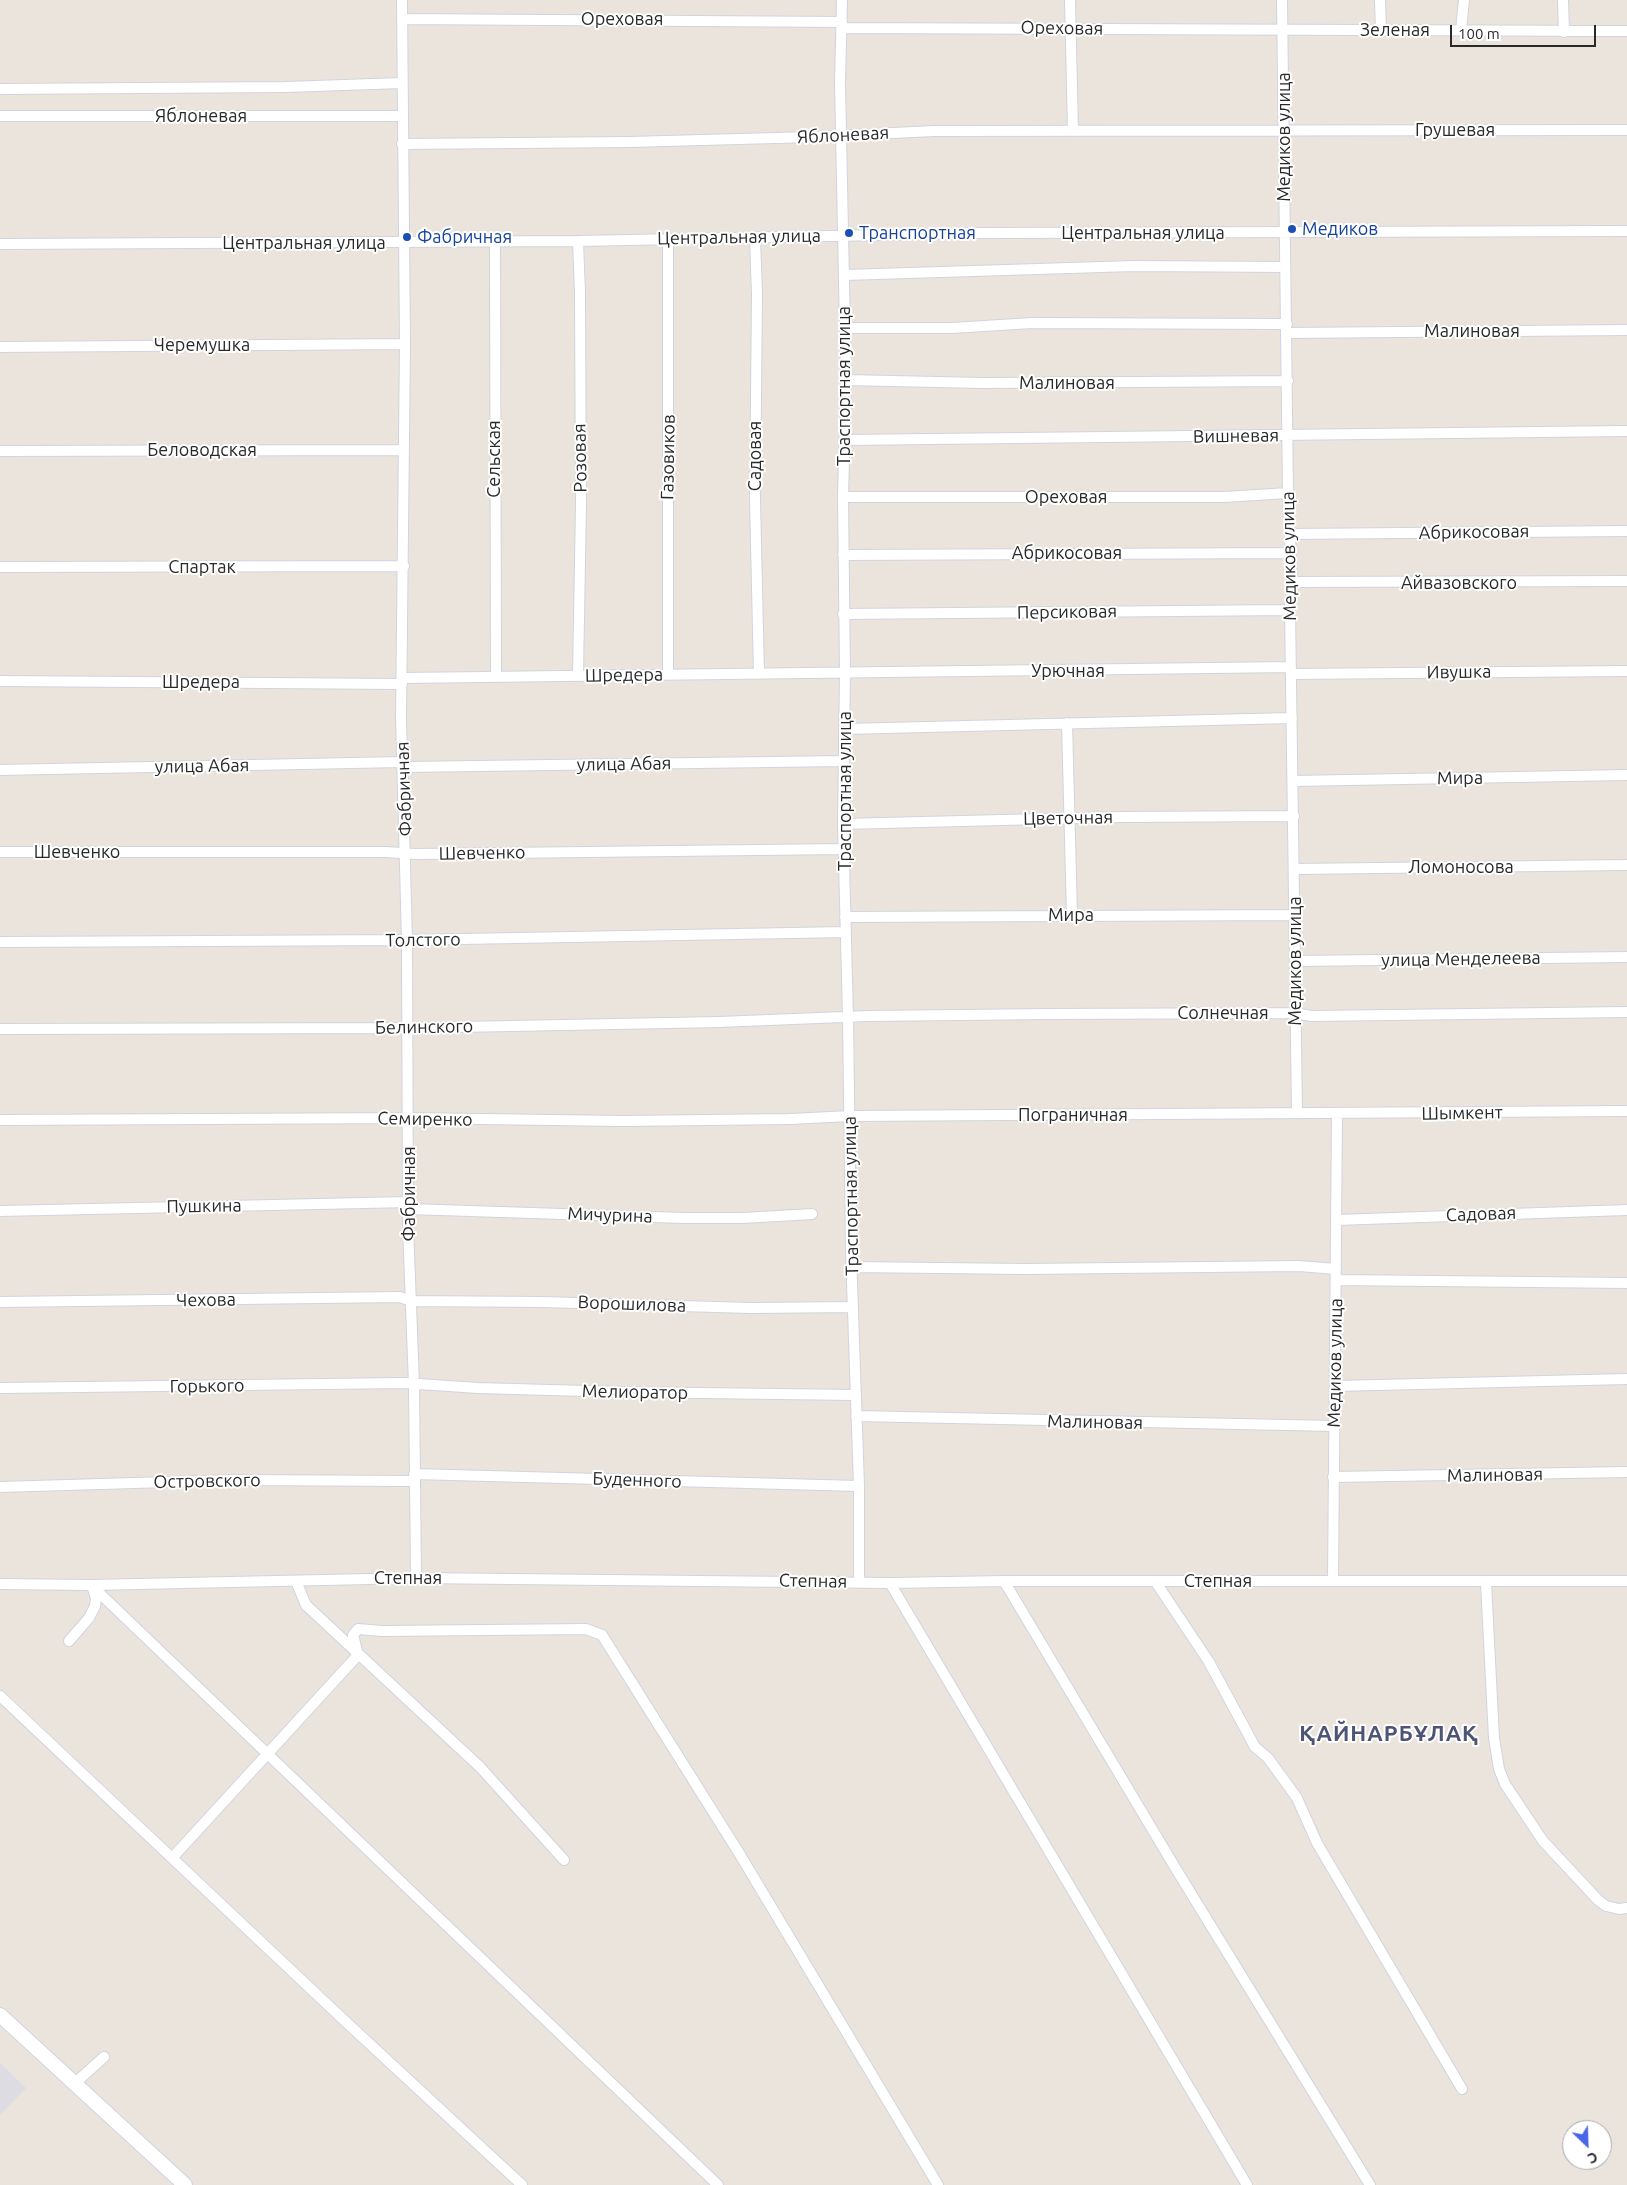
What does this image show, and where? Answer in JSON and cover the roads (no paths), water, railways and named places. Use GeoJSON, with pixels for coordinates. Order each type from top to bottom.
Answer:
{"type":"FeatureCollection","features":[{"type":"Feature","properties":{"kind":"street","name":"Фабричная"},"geometry":{"type":"LineString","coordinates":[[402,0],[405,344],[402,681],[416,1578]]}},
{"type":"Feature","properties":{"kind":"street","name":"Траспортная улица"},"geometry":{"type":"LineString","coordinates":[[842,0],[841,181],[846,328],[843,497],[846,672],[843,824],[860,1582]]}},
{"type":"Feature","properties":{"kind":"street"},"geometry":{"type":"LineString","coordinates":[[1070,0],[1073,131]]}},
{"type":"Feature","properties":{"kind":"street","name":"Медиков улица"},"geometry":{"type":"LineString","coordinates":[[1282,0],[1288,493],[1292,582],[1290,610],[1296,915],[1297,1113]]}},
{"type":"Feature","properties":{"kind":"street"},"geometry":{"type":"LineString","coordinates":[[1380,0],[1381,31]]}},
{"type":"Feature","properties":{"kind":"street"},"geometry":{"type":"LineString","coordinates":[[1461,30],[1464,0]]}},
{"type":"Feature","properties":{"kind":"street"},"geometry":{"type":"LineString","coordinates":[[1563,0],[1564,32]]}},
{"type":"Feature","properties":{"kind":"street","name":"Ореховая"},"geometry":{"type":"LineString","coordinates":[[402,19],[832,20],[842,25],[1283,30]]}},
{"type":"Feature","properties":{"kind":"street","name":"Зеленая"},"geometry":{"type":"LineString","coordinates":[[1283,30],[1627,31]]}},
{"type":"Feature","properties":{"kind":"street"},"geometry":{"type":"LineString","coordinates":[[0,89],[286,87],[402,84]]}},
{"type":"Feature","properties":{"kind":"street","name":"Яблоневая"},"geometry":{"type":"LineString","coordinates":[[0,116],[402,116]]}},
{"type":"Feature","properties":{"kind":"street","name":"Яблоневая"},"geometry":{"type":"LineString","coordinates":[[402,144],[628,142],[934,131],[1214,129],[1284,131]]}},
{"type":"Feature","properties":{"kind":"street","name":"Грушевая"},"geometry":{"type":"LineString","coordinates":[[1284,131],[1627,130]]}},
{"type":"Feature","properties":{"kind":"street","name":"Центральная улица"},"geometry":{"type":"LineString","coordinates":[[0,244],[495,242],[755,238],[844,234],[1627,231]]}},
{"type":"Feature","properties":{"kind":"street","name":"Садовая"},"geometry":{"type":"LineString","coordinates":[[755,238],[757,294],[756,556],[760,674]]}},
{"type":"Feature","properties":{"kind":"street","name":"Газовиков"},"geometry":{"type":"LineString","coordinates":[[668,239],[668,674]]}},
{"type":"Feature","properties":{"kind":"street","name":"Розовая"},"geometry":{"type":"LineString","coordinates":[[578,241],[581,504],[578,675]]}},
{"type":"Feature","properties":{"kind":"street","name":"Сельская"},"geometry":{"type":"LineString","coordinates":[[495,242],[496,677]]}},
{"type":"Feature","properties":{"kind":"street"},"geometry":{"type":"LineString","coordinates":[[845,275],[1134,266],[1286,267]]}},
{"type":"Feature","properties":{"kind":"street","name":"Малиновая"},"geometry":{"type":"LineString","coordinates":[[846,328],[952,328],[1032,323],[1287,328],[1627,330]]}},
{"type":"Feature","properties":{"kind":"street","name":"Черемушка"},"geometry":{"type":"LineString","coordinates":[[0,347],[405,344]]}},
{"type":"Feature","properties":{"kind":"street","name":"Малиновая"},"geometry":{"type":"LineString","coordinates":[[846,380],[983,383],[1288,381]]}},
{"type":"Feature","properties":{"kind":"street","name":"Вишневая"},"geometry":{"type":"LineString","coordinates":[[844,440],[1627,431]]}},
{"type":"Feature","properties":{"kind":"street","name":"Беловодская"},"geometry":{"type":"LineString","coordinates":[[0,451],[404,450]]}},
{"type":"Feature","properties":{"kind":"street","name":"Ореховая"},"geometry":{"type":"LineString","coordinates":[[843,497],[1224,497],[1288,493]]}},
{"type":"Feature","properties":{"kind":"street","name":"Абрикосовая"},"geometry":{"type":"LineString","coordinates":[[1290,534],[1627,531]]}},
{"type":"Feature","properties":{"kind":"street","name":"Абрикосовая"},"geometry":{"type":"LineString","coordinates":[[843,555],[1290,553]]}},
{"type":"Feature","properties":{"kind":"street","name":"Спартак"},"geometry":{"type":"LineString","coordinates":[[0,567],[404,566]]}},
{"type":"Feature","properties":{"kind":"street","name":"Айвазовского"},"geometry":{"type":"LineString","coordinates":[[1292,582],[1627,582]]}},
{"type":"Feature","properties":{"kind":"street","name":"Персиковая"},"geometry":{"type":"LineString","coordinates":[[844,614],[1290,610]]}},
{"type":"Feature","properties":{"kind":"street","name":"Ивушка"},"geometry":{"type":"LineString","coordinates":[[1291,670],[1627,671]]}},
{"type":"Feature","properties":{"kind":"street","name":"Урючная"},"geometry":{"type":"LineString","coordinates":[[846,672],[1291,670]]}},
{"type":"Feature","properties":{"kind":"street","name":"Шредера"},"geometry":{"type":"LineString","coordinates":[[0,681],[402,681],[578,675],[846,672]]}},
{"type":"Feature","properties":{"kind":"street"},"geometry":{"type":"LineString","coordinates":[[845,729],[1292,718]]}},
{"type":"Feature","properties":{"kind":"street"},"geometry":{"type":"LineString","coordinates":[[1067,723],[1072,915]]}},
{"type":"Feature","properties":{"kind":"street","name":"улица Абая"},"geometry":{"type":"LineString","coordinates":[[0,770],[844,761]]}},
{"type":"Feature","properties":{"kind":"street","name":"Мира"},"geometry":{"type":"LineString","coordinates":[[1293,781],[1627,775]]}},
{"type":"Feature","properties":{"kind":"street","name":"Цветочная"},"geometry":{"type":"LineString","coordinates":[[843,824],[1069,818],[1294,816]]}},
{"type":"Feature","properties":{"kind":"street","name":"Шевченко"},"geometry":{"type":"LineString","coordinates":[[0,852],[406,853],[844,849]]}},
{"type":"Feature","properties":{"kind":"street","name":"Ломоносова"},"geometry":{"type":"LineString","coordinates":[[1295,869],[1627,866]]}},
{"type":"Feature","properties":{"kind":"street","name":"Мира"},"geometry":{"type":"LineString","coordinates":[[845,917],[1296,915]]}},
{"type":"Feature","properties":{"kind":"street","name":"Толстого"},"geometry":{"type":"LineString","coordinates":[[0,942],[407,940],[846,932]]}},
{"type":"Feature","properties":{"kind":"street","name":"улица Менделеева"},"geometry":{"type":"LineString","coordinates":[[1295,961],[1627,957]]}},
{"type":"Feature","properties":{"kind":"street","name":"Солнечная"},"geometry":{"type":"LineString","coordinates":[[848,1018],[1295,1013],[1310,1016],[1627,1012]]}},
{"type":"Feature","properties":{"kind":"street","name":"Белинского"},"geometry":{"type":"LineString","coordinates":[[0,1029],[408,1028],[848,1018]]}},
{"type":"Feature","properties":{"kind":"street","name":"Шымкент"},"geometry":{"type":"LineString","coordinates":[[1297,1113],[1627,1111]]}},
{"type":"Feature","properties":{"kind":"street","name":"Пограничная"},"geometry":{"type":"LineString","coordinates":[[850,1116],[1297,1113]]}},
{"type":"Feature","properties":{"kind":"street","name":"Медиков улица"},"geometry":{"type":"LineString","coordinates":[[1333,1581],[1337,1114]]}},
{"type":"Feature","properties":{"kind":"street","name":"Семиренко"},"geometry":{"type":"LineString","coordinates":[[0,1120],[410,1118],[623,1121],[850,1116]]}},
{"type":"Feature","properties":{"kind":"street","name":"Пушкина"},"geometry":{"type":"LineString","coordinates":[[0,1211],[409,1206]]}},
{"type":"Feature","properties":{"kind":"street","name":"Мичурина"},"geometry":{"type":"LineString","coordinates":[[409,1206],[684,1218],[743,1218],[812,1214]]}},
{"type":"Feature","properties":{"kind":"street","name":"Садовая"},"geometry":{"type":"LineString","coordinates":[[1336,1220],[1627,1210]]}},
{"type":"Feature","properties":{"kind":"street"},"geometry":{"type":"LineString","coordinates":[[852,1266],[1025,1269],[1299,1266],[1336,1274],[1627,1282]]}},
{"type":"Feature","properties":{"kind":"street","name":"Чехова"},"geometry":{"type":"LineString","coordinates":[[0,1302],[400,1298],[411,1301]]}},
{"type":"Feature","properties":{"kind":"street","name":"Ворошилова"},"geometry":{"type":"LineString","coordinates":[[411,1301],[542,1302],[751,1308],[853,1307]]}},
{"type":"Feature","properties":{"kind":"street"},"geometry":{"type":"LineString","coordinates":[[1335,1386],[1627,1379]]}},
{"type":"Feature","properties":{"kind":"street","name":"Горького"},"geometry":{"type":"LineString","coordinates":[[0,1388],[404,1383],[414,1386]]}},
{"type":"Feature","properties":{"kind":"street","name":"Мелиоратор"},"geometry":{"type":"LineString","coordinates":[[414,1386],[680,1394],[856,1395]]}},
{"type":"Feature","properties":{"kind":"street","name":"Малиновая"},"geometry":{"type":"LineString","coordinates":[[856,1416],[1334,1426]]}},
{"type":"Feature","properties":{"kind":"street","name":"Малиновая"},"geometry":{"type":"LineString","coordinates":[[1333,1477],[1627,1472]]}},
{"type":"Feature","properties":{"kind":"street","name":"Буденного"},"geometry":{"type":"LineString","coordinates":[[414,1477],[859,1486]]}},
{"type":"Feature","properties":{"kind":"street","name":"Островского"},"geometry":{"type":"LineString","coordinates":[[0,1486],[414,1477]]}},
{"type":"Feature","properties":{"kind":"street","name":"Степная"},"geometry":{"type":"LineString","coordinates":[[0,1584],[91,1585],[416,1578],[890,1583],[1004,1581],[1627,1581]]}},
{"type":"Feature","properties":{"kind":"street"},"geometry":{"type":"LineString","coordinates":[[296,1581],[306,1605],[480,1767],[564,1860]]}},
{"type":"Feature","properties":{"kind":"street"},"geometry":{"type":"LineString","coordinates":[[1004,1581],[1176,1869],[1370,2185]]}},
{"type":"Feature","properties":{"kind":"street"},"geometry":{"type":"LineString","coordinates":[[1155,1581],[1209,1662],[1256,1747],[1268,1758],[1297,1798],[1317,1844],[1462,2089]]}},
{"type":"Feature","properties":{"kind":"street"},"geometry":{"type":"LineString","coordinates":[[1486,1582],[1494,1738],[1499,1769],[1504,1784],[1543,1841],[1598,1900],[1606,1906],[1619,1909],[1627,1908]]}},
{"type":"Feature","properties":{"kind":"street"},"geometry":{"type":"LineString","coordinates":[[890,1583],[1247,2185]]}},
{"type":"Feature","properties":{"kind":"street"},"geometry":{"type":"LineString","coordinates":[[69,1641],[89,1618],[95,1606],[96,1598],[91,1585]]}},
{"type":"Feature","properties":{"kind":"street"},"geometry":{"type":"LineString","coordinates":[[91,1585],[718,2185]]}},
{"type":"Feature","properties":{"kind":"street"},"geometry":{"type":"LineString","coordinates":[[358,1655],[353,1635],[358,1630],[586,1629],[602,1635],[739,1853],[938,2185]]}},
{"type":"Feature","properties":{"kind":"street"},"geometry":{"type":"LineString","coordinates":[[173,1858],[358,1655]]}},
{"type":"Feature","properties":{"kind":"street"},"geometry":{"type":"LineString","coordinates":[[0,1696],[360,2036],[522,2185]]}},
{"type":"Feature","properties":{"kind":"street"},"geometry":{"type":"LineString","coordinates":[[0,2015],[185,2185]]}},
{"type":"Feature","properties":{"kind":"street"},"geometry":{"type":"LineString","coordinates":[[74,2084],[104,2057]]}},
{"type":"Feature","properties":{"kind":"place","name":"Медиков"},"geometry":{"type":"Point","coordinates":[1292,229]}},
{"type":"Feature","properties":{"kind":"place","name":"Транспортная"},"geometry":{"type":"Point","coordinates":[849,233]}},
{"type":"Feature","properties":{"kind":"place","name":"Фабричная"},"geometry":{"type":"Point","coordinates":[407,237]}},
{"type":"Feature","properties":{"kind":"district","name":"ҚАЙНАРБҰЛАҚ"},"geometry":{"type":"Point","coordinates":[1389,1734]}}]}
